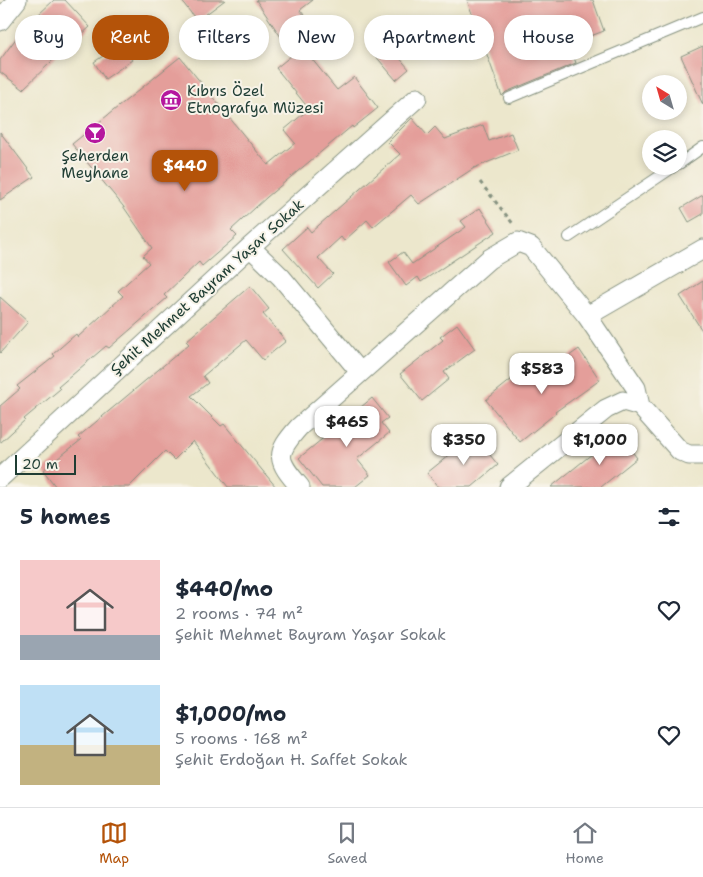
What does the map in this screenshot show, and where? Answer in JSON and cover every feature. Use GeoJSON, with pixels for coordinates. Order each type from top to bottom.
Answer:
{"type":"FeatureCollection","features":[{"type":"Feature","properties":{"kind":"street"},"geometry":{"type":"LineString","coordinates":[[0,21],[17,0]]}},
{"type":"Feature","properties":{"kind":"street","name":"Şehit Mehmet Bayram Yaşar Sokak"},"geometry":{"type":"LineString","coordinates":[[0,478],[250,246],[417,98]]}},
{"type":"Feature","properties":{"kind":"street"},"geometry":{"type":"LineString","coordinates":[[300,487],[281,462],[281,449],[299,427],[489,259],[518,242],[531,247],[588,316],[636,388],[640,406],[680,451],[689,455],[703,455]]}},
{"type":"Feature","properties":{"kind":"street"},"geometry":{"type":"LineString","coordinates":[[250,246],[286,284],[360,372]]}},
{"type":"Feature","properties":{"kind":"street"},"geometry":{"type":"LineString","coordinates":[[588,316],[703,250]]}},
{"type":"Feature","properties":{"kind":"street"},"geometry":{"type":"LineString","coordinates":[[508,487],[606,409],[623,402],[640,406]]}},
{"type":"Feature","properties":{"kind":"lane"},"geometry":{"type":"LineString","coordinates":[[509,98],[703,17]]}},
{"type":"Feature","properties":{"kind":"lane"},"geometry":{"type":"LineString","coordinates":[[687,158],[703,147]]}},
{"type":"Feature","properties":{"kind":"lane"},"geometry":{"type":"LineString","coordinates":[[569,237],[662,175]]}},
{"type":"Feature","properties":{"kind":"path"},"geometry":{"type":"LineString","coordinates":[[480,182],[514,226],[518,242]]}},
{"type":"Feature","properties":{"kind":"building"},"geometry":{"type":"Polygon","coordinates":[[[54,0],[65,0],[79,15],[38,15],[54,0]]]}},
{"type":"Feature","properties":{"kind":"building"},"geometry":{"type":"Polygon","coordinates":[[[181,0],[225,0],[205,15],[192,15],[181,0]]]}},
{"type":"Feature","properties":{"kind":"building"},"geometry":{"type":"Polygon","coordinates":[[[256,0],[313,0],[300,10],[304,15],[279,15],[279,34],[269,19],[269,15],[266,15],[256,0]]]}},
{"type":"Feature","properties":{"kind":"building"},"geometry":{"type":"Polygon","coordinates":[[[467,0],[593,0],[604,31],[593,35],[593,15],[504,15],[504,60],[575,60],[576,63],[506,92],[502,96],[489,60],[494,60],[494,15],[472,15],[467,0]]]}},
{"type":"Feature","properties":{"kind":"building"},"geometry":{"type":"Polygon","coordinates":[[[82,18],[90,27],[82,34],[82,18]]]}},
{"type":"Feature","properties":{"kind":"building"},"geometry":{"type":"Polygon","coordinates":[[[15,40],[15,60],[53,60],[23,89],[0,72],[0,60],[15,40]]]}},
{"type":"Feature","properties":{"kind":"building"},"geometry":{"type":"Polygon","coordinates":[[[703,46],[703,105],[681,56],[703,46]]]}},
{"type":"Feature","properties":{"kind":"building"},"geometry":{"type":"Polygon","coordinates":[[[179,58],[268,165],[295,143],[284,130],[309,109],[276,68],[286,60],[313,60],[337,90],[354,77],[378,108],[353,128],[352,126],[267,197],[231,230],[237,236],[202,266],[199,262],[164,295],[167,298],[109,348],[106,346],[58,387],[60,389],[24,419],[0,443],[0,406],[20,389],[17,386],[55,356],[53,354],[76,334],[78,337],[123,296],[118,291],[149,263],[143,256],[152,248],[123,206],[72,144],[179,58]]]}},
{"type":"Feature","properties":{"kind":"building"},"geometry":{"type":"Polygon","coordinates":[[[97,60],[132,60],[105,79],[94,62],[97,60]]]}},
{"type":"Feature","properties":{"kind":"building"},"geometry":{"type":"Polygon","coordinates":[[[379,60],[401,60],[409,69],[396,80],[379,60]]]}},
{"type":"Feature","properties":{"kind":"building"},"geometry":{"type":"Polygon","coordinates":[[[412,118],[427,135],[435,127],[445,139],[483,125],[489,141],[511,133],[518,150],[474,168],[419,204],[411,195],[373,227],[367,220],[344,241],[341,237],[318,258],[333,274],[318,288],[283,249],[307,227],[311,232],[400,154],[388,142],[412,118]]]}},
{"type":"Feature","properties":{"kind":"building"},"geometry":{"type":"Polygon","coordinates":[[[0,132],[34,177],[0,200],[0,132]]]}},
{"type":"Feature","properties":{"kind":"building"},"geometry":{"type":"Polygon","coordinates":[[[703,195],[703,214],[689,222],[681,208],[703,195]]]}},
{"type":"Feature","properties":{"kind":"building"},"geometry":{"type":"Polygon","coordinates":[[[480,208],[496,232],[421,282],[418,277],[406,286],[389,262],[403,252],[412,264],[466,227],[461,221],[480,208]]]}},
{"type":"Feature","properties":{"kind":"building"},"geometry":{"type":"Polygon","coordinates":[[[703,281],[703,332],[680,296],[703,281]]]}},
{"type":"Feature","properties":{"kind":"building"},"geometry":{"type":"Polygon","coordinates":[[[250,286],[269,309],[263,314],[286,341],[263,360],[246,340],[203,376],[208,383],[191,396],[221,426],[224,424],[276,487],[228,487],[193,441],[174,460],[165,451],[129,487],[56,487],[43,470],[81,440],[78,437],[189,344],[186,341],[250,286]]]}},
{"type":"Feature","properties":{"kind":"building"},"geometry":{"type":"Polygon","coordinates":[[[0,297],[28,322],[0,353],[0,297]]]}},
{"type":"Feature","properties":{"kind":"building"},"geometry":{"type":"Polygon","coordinates":[[[457,324],[475,349],[444,372],[449,379],[422,401],[400,374],[443,340],[440,337],[457,324]]]}},
{"type":"Feature","properties":{"kind":"building"},"geometry":{"type":"Polygon","coordinates":[[[579,349],[600,380],[555,412],[520,442],[486,400],[522,371],[531,383],[579,349]]]}},
{"type":"Feature","properties":{"kind":"building"},"geometry":{"type":"Polygon","coordinates":[[[372,398],[388,418],[381,423],[389,433],[357,459],[370,475],[355,487],[322,487],[299,458],[372,398]]]}},
{"type":"Feature","properties":{"kind":"building"},"geometry":{"type":"Polygon","coordinates":[[[618,433],[637,458],[601,487],[551,487],[618,433]]]}},
{"type":"Feature","properties":{"kind":"building"},"geometry":{"type":"Polygon","coordinates":[[[474,435],[498,465],[472,487],[438,487],[427,473],[474,435]]]}},
{"type":"Feature","properties":{"kind":"place","name":"Kıbrıs Özel Etnografya Müzesi"},"geometry":{"type":"Point","coordinates":[171,100]}},
{"type":"Feature","properties":{"kind":"place","name":"Şeherden Meyhane"},"geometry":{"type":"Point","coordinates":[95,133]}}]}
